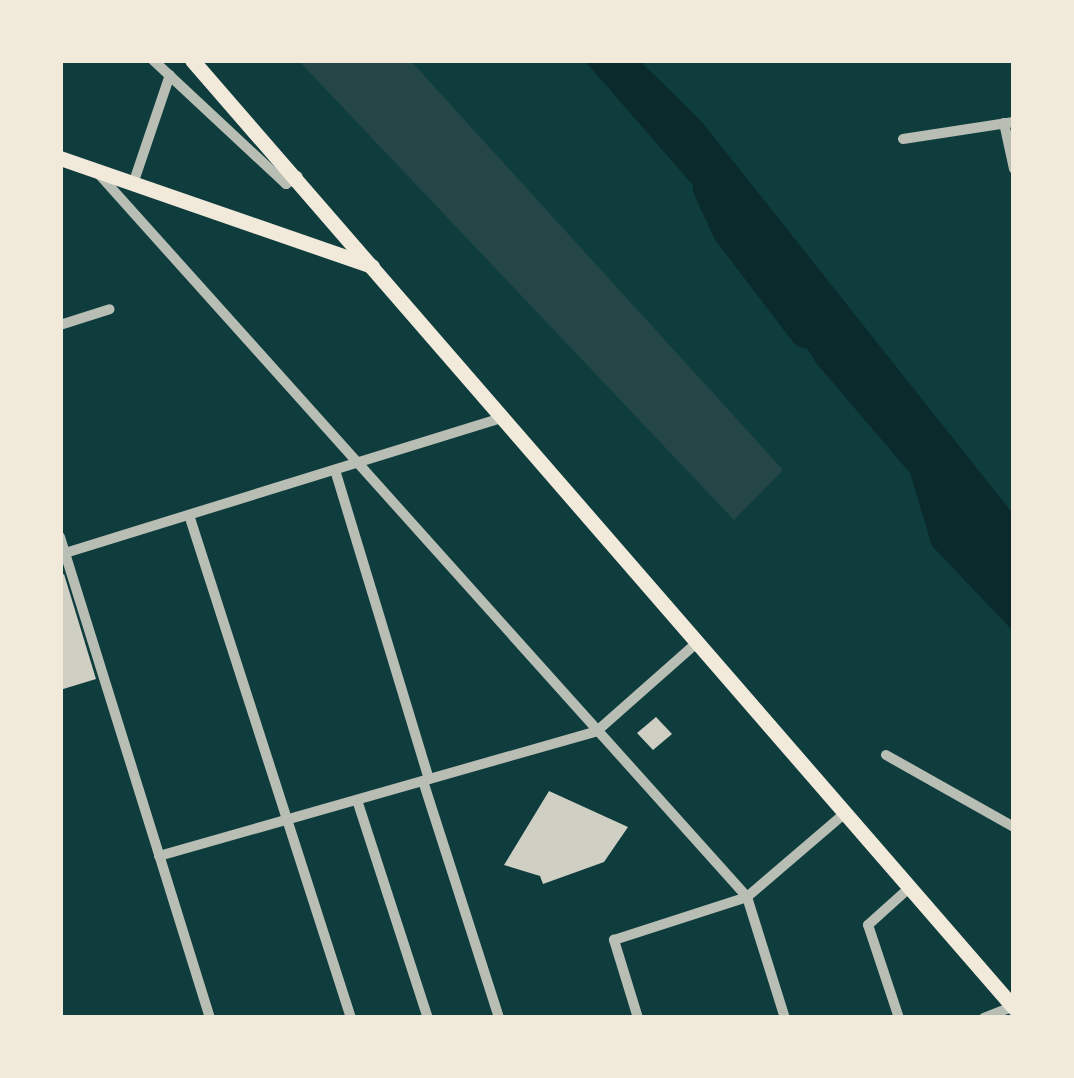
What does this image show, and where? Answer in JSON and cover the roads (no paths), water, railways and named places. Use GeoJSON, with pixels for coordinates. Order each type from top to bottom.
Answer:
{"type":"FeatureCollection","features":[{"type":"Feature","properties":{"kind":"main road"},"geometry":{"type":"LineString","coordinates":[[192,60],[298,176],[693,646],[1014,1007]]}},
{"type":"Feature","properties":{"kind":"main road"},"geometry":{"type":"LineString","coordinates":[[60,158],[375,267]]}},
{"type":"Feature","properties":{"kind":"street"},"geometry":{"type":"LineString","coordinates":[[153,60],[286,184],[298,176]]}},
{"type":"Feature","properties":{"kind":"street"},"geometry":{"type":"LineString","coordinates":[[133,184],[170,75]]}},
{"type":"Feature","properties":{"kind":"street"},"geometry":{"type":"LineString","coordinates":[[903,139],[1009,123],[1014,169]]}},
{"type":"Feature","properties":{"kind":"street"},"geometry":{"type":"LineString","coordinates":[[96,171],[747,898],[785,1018]]}},
{"type":"Feature","properties":{"kind":"street"},"geometry":{"type":"LineString","coordinates":[[60,325],[110,309]]}},
{"type":"Feature","properties":{"kind":"street"},"geometry":{"type":"LineString","coordinates":[[63,554],[501,418]]}},
{"type":"Feature","properties":{"kind":"street"},"geometry":{"type":"LineString","coordinates":[[335,470],[499,1018]]}},
{"type":"Feature","properties":{"kind":"street"},"geometry":{"type":"LineString","coordinates":[[189,515],[352,1018]]}},
{"type":"Feature","properties":{"kind":"street"},"geometry":{"type":"LineString","coordinates":[[60,537],[210,1018]]}},
{"type":"Feature","properties":{"kind":"street"},"geometry":{"type":"LineString","coordinates":[[159,856],[598,731],[693,646]]}},
{"type":"Feature","properties":{"kind":"street"},"geometry":{"type":"LineString","coordinates":[[886,755],[1014,827]]}},
{"type":"Feature","properties":{"kind":"street"},"geometry":{"type":"LineString","coordinates":[[357,800],[428,1018]]}},
{"type":"Feature","properties":{"kind":"street"},"geometry":{"type":"LineString","coordinates":[[638,1018],[614,940],[747,898],[844,814]]}},
{"type":"Feature","properties":{"kind":"street"},"geometry":{"type":"LineString","coordinates":[[899,1018],[868,925],[908,889]]}},
{"type":"Feature","properties":{"kind":"street"},"geometry":{"type":"LineString","coordinates":[[984,1018],[1014,1007]]}},
{"type":"Feature","properties":{"kind":"waterway"},"geometry":{"type":"LineString","coordinates":[[708,189],[728,232],[805,333]]}}]}
